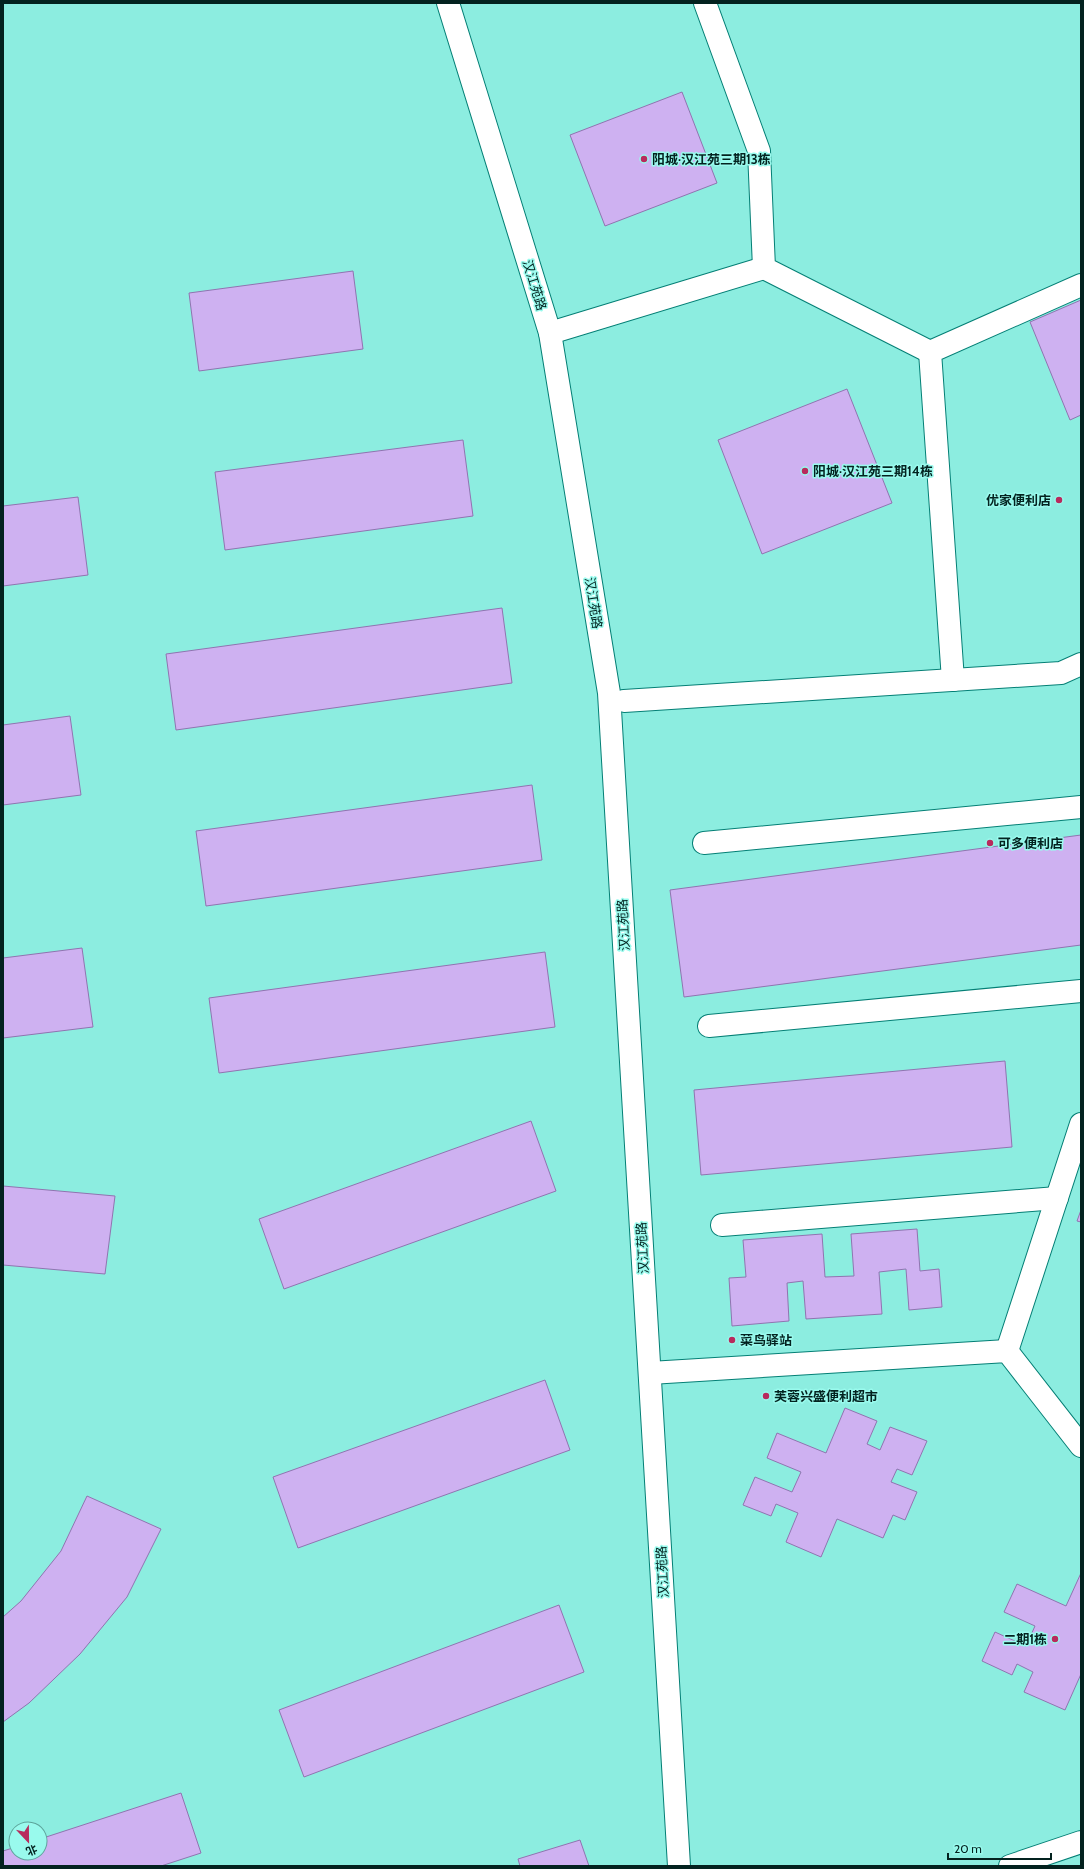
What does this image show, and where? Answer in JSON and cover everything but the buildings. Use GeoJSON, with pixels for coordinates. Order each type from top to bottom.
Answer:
{"type":"FeatureCollection","features":[{"type":"Feature","properties":{"kind":"street"},"geometry":{"type":"LineString","coordinates":[[705,3],[760,151],[764,268]]}},
{"type":"Feature","properties":{"kind":"street","name":"汉江苑路"},"geometry":{"type":"LineString","coordinates":[[455,5],[550,333],[609,693],[679,1866]]}},
{"type":"Feature","properties":{"kind":"street"},"geometry":{"type":"LineString","coordinates":[[550,333],[764,268],[930,352]]}},
{"type":"Feature","properties":{"kind":"street"},"geometry":{"type":"LineString","coordinates":[[930,352],[1081,285]]}},
{"type":"Feature","properties":{"kind":"street"},"geometry":{"type":"LineString","coordinates":[[930,352],[953,680]]}},
{"type":"Feature","properties":{"kind":"street"},"geometry":{"type":"LineString","coordinates":[[624,701],[1061,673],[1081,664]]}},
{"type":"Feature","properties":{"kind":"street"},"geometry":{"type":"LineString","coordinates":[[704,842],[1081,807]]}},
{"type":"Feature","properties":{"kind":"street"},"geometry":{"type":"LineString","coordinates":[[709,1026],[1081,991]]}},
{"type":"Feature","properties":{"kind":"street"},"geometry":{"type":"LineString","coordinates":[[1007,1351],[1081,1124]]}},
{"type":"Feature","properties":{"kind":"street"},"geometry":{"type":"LineString","coordinates":[[722,1225],[1057,1198]]}},
{"type":"Feature","properties":{"kind":"street"},"geometry":{"type":"LineString","coordinates":[[650,1374],[1007,1351]]}},
{"type":"Feature","properties":{"kind":"street"},"geometry":{"type":"LineString","coordinates":[[1007,1351],[1081,1446]]}},
{"type":"Feature","properties":{"kind":"street"},"geometry":{"type":"LineString","coordinates":[[1010,1866],[1081,1842]]}},
{"type":"Feature","properties":{"kind":"place","name":"阳城·汉江苑三期13栋"},"geometry":{"type":"Point","coordinates":[644,159]}},
{"type":"Feature","properties":{"kind":"place","name":"阳城·汉江苑三期14栋"},"geometry":{"type":"Point","coordinates":[805,471]}},
{"type":"Feature","properties":{"kind":"place","name":"优家便利店"},"geometry":{"type":"Point","coordinates":[1059,500]}},
{"type":"Feature","properties":{"kind":"place","name":"可多便利店"},"geometry":{"type":"Point","coordinates":[990,843]}},
{"type":"Feature","properties":{"kind":"place","name":"菜鸟驿站"},"geometry":{"type":"Point","coordinates":[732,1340]}},
{"type":"Feature","properties":{"kind":"place","name":"芙蓉兴盛便利超市"},"geometry":{"type":"Point","coordinates":[766,1396]}},
{"type":"Feature","properties":{"kind":"place","name":"二期1栋"},"geometry":{"type":"Point","coordinates":[1055,1639]}}]}
